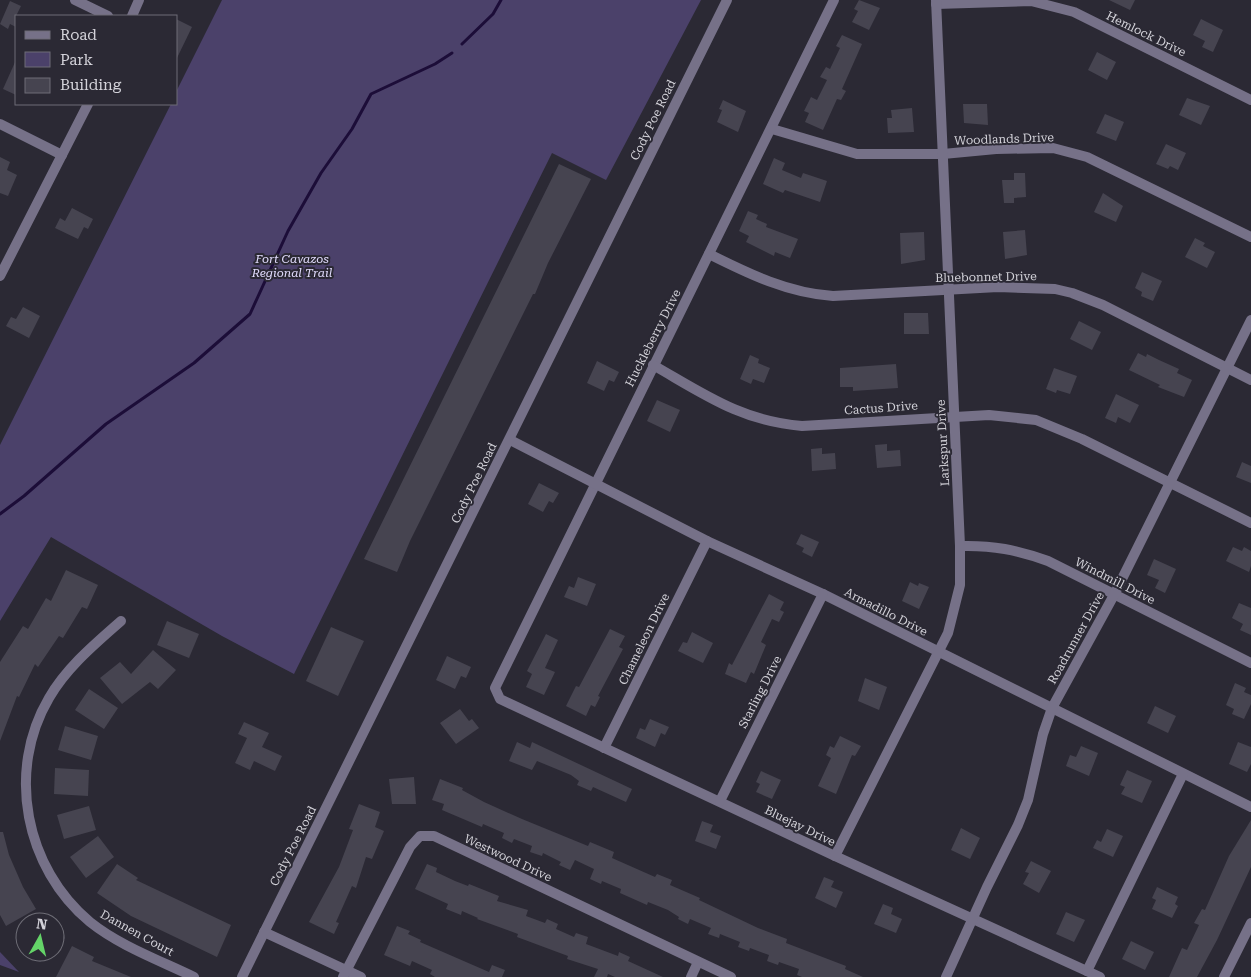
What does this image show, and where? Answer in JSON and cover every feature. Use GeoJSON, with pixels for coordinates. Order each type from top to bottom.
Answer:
{"type":"FeatureCollection","features":[{"type":"Feature","properties":{"kind":"street"},"geometry":{"type":"LineString","coordinates":[[75,0],[106,15]]}},
{"type":"Feature","properties":{"kind":"street"},"geometry":{"type":"LineString","coordinates":[[132,15],[139,0]]}},
{"type":"Feature","properties":{"kind":"street","name":"Cody Poe Road"},"geometry":{"type":"LineString","coordinates":[[242,977],[727,0]]}},
{"type":"Feature","properties":{"kind":"street","name":"Huckleberry Drive"},"geometry":{"type":"LineString","coordinates":[[495,688],[834,0]]}},
{"type":"Feature","properties":{"kind":"street","name":"Hemlock Drive"},"geometry":{"type":"LineString","coordinates":[[936,2],[1031,1],[1074,12],[1251,100]]}},
{"type":"Feature","properties":{"kind":"street","name":"Larkspur Drive"},"geometry":{"type":"LineString","coordinates":[[835,856],[940,653],[958,599],[960,546],[936,2]]}},
{"type":"Feature","properties":{"kind":"street"},"geometry":{"type":"LineString","coordinates":[[0,276],[87,105]]}},
{"type":"Feature","properties":{"kind":"street"},"geometry":{"type":"LineString","coordinates":[[0,124],[62,155]]}},
{"type":"Feature","properties":{"kind":"street","name":"Woodlands Drive"},"geometry":{"type":"LineString","coordinates":[[772,129],[857,154],[943,154],[996,149],[1053,148],[1088,157],[1251,237]]}},
{"type":"Feature","properties":{"kind":"street","name":"Bluebonnet Drive"},"geometry":{"type":"LineString","coordinates":[[709,254],[752,276],[809,294],[833,296],[1020,286],[1055,289],[1072,293],[1103,306],[1251,380]]}},
{"type":"Feature","properties":{"kind":"street","name":"Roadrunner Drive"},"geometry":{"type":"LineString","coordinates":[[946,977],[1028,800],[1043,734],[1052,708],[1114,595],[1171,484],[1251,320]]}},
{"type":"Feature","properties":{"kind":"street","name":"Cactus Drive"},"geometry":{"type":"LineString","coordinates":[[653,365],[730,409],[775,424],[802,426],[989,415],[1036,420],[1082,438],[1251,524]]}},
{"type":"Feature","properties":{"kind":"street","name":"Armadillo Drive"},"geometry":{"type":"LineString","coordinates":[[510,440],[706,541],[824,594],[1251,807]]}},
{"type":"Feature","properties":{"kind":"street","name":"Chameleon Drive"},"geometry":{"type":"LineString","coordinates":[[604,748],[706,541]]}},
{"type":"Feature","properties":{"kind":"street","name":"Windmill Drive"},"geometry":{"type":"LineString","coordinates":[[960,546],[992,546],[1022,552],[1048,561],[1251,663]]}},
{"type":"Feature","properties":{"kind":"street","name":"Starling Drive"},"geometry":{"type":"LineString","coordinates":[[720,801],[824,594]]}},
{"type":"Feature","properties":{"kind":"street","name":"Dannen Court"},"geometry":{"type":"LineString","coordinates":[[121,620],[70,669],[48,698],[28,758],[26,796],[28,816],[43,863],[52,879],[77,910],[102,931],[194,977]]}},
{"type":"Feature","properties":{"kind":"street","name":"Bluejay Drive"},"geometry":{"type":"LineString","coordinates":[[495,688],[500,700],[1100,977]]}},
{"type":"Feature","properties":{"kind":"street"},"geometry":{"type":"LineString","coordinates":[[1088,971],[1183,774]]}},
{"type":"Feature","properties":{"kind":"street","name":"Westwood Drive"},"geometry":{"type":"LineString","coordinates":[[344,974],[410,847],[420,836],[426,835],[434,836],[731,977]]}},
{"type":"Feature","properties":{"kind":"street"},"geometry":{"type":"LineString","coordinates":[[1224,977],[1251,923]]}},
{"type":"Feature","properties":{"kind":"street"},"geometry":{"type":"LineString","coordinates":[[264,932],[344,974],[361,977]]}},
{"type":"Feature","properties":{"kind":"street"},"geometry":{"type":"LineString","coordinates":[[691,977],[698,962]]}},
{"type":"Feature","properties":{"kind":"green space","name":"Fort Cavazos Regional Trail"},"geometry":{"type":"Polygon","coordinates":[[[222,0],[701,0],[606,180],[552,153],[294,674],[222,636],[51,537],[0,621],[0,445],[170,105],[178,105],[178,88],[222,0]]]}},
{"type":"Feature","properties":{"kind":"green space"},"geometry":{"type":"Polygon","coordinates":[[[0,952],[19,972],[0,965],[0,952]]]}},
{"type":"Feature","properties":{"kind":"building"},"geometry":{"type":"Polygon","coordinates":[[[859,0],[880,8],[869,30],[852,22],[858,11],[854,9],[859,0]]]}},
{"type":"Feature","properties":{"kind":"building"},"geometry":{"type":"Polygon","coordinates":[[[1109,0],[1135,0],[1130,10],[1109,0]]]}},
{"type":"Feature","properties":{"kind":"building"},"geometry":{"type":"Polygon","coordinates":[[[10,1],[21,6],[15,15],[15,26],[10,24],[8,29],[0,24],[10,1]]]}},
{"type":"Feature","properties":{"kind":"building"},"geometry":{"type":"Polygon","coordinates":[[[1201,19],[1223,30],[1213,52],[1202,47],[1205,41],[1193,35],[1201,19]]]}},
{"type":"Feature","properties":{"kind":"building"},"geometry":{"type":"Polygon","coordinates":[[[178,20],[192,27],[178,56],[178,20]]]}},
{"type":"Feature","properties":{"kind":"building"},"geometry":{"type":"Polygon","coordinates":[[[842,35],[862,44],[842,89],[846,91],[841,100],[837,99],[823,130],[805,122],[809,113],[804,111],[811,97],[817,100],[827,80],[820,77],[826,67],[830,69],[840,48],[836,46],[842,35]]]}},
{"type":"Feature","properties":{"kind":"building"},"geometry":{"type":"Polygon","coordinates":[[[1097,52],[1116,62],[1107,80],[1088,70],[1097,52]]]}},
{"type":"Feature","properties":{"kind":"building"},"geometry":{"type":"Polygon","coordinates":[[[15,62],[15,95],[3,89],[15,62]]]}},
{"type":"Feature","properties":{"kind":"building"},"geometry":{"type":"Polygon","coordinates":[[[1187,98],[1210,106],[1201,125],[1179,115],[1187,98]]]}},
{"type":"Feature","properties":{"kind":"building"},"geometry":{"type":"Polygon","coordinates":[[[723,100],[746,111],[738,132],[717,122],[722,110],[719,109],[723,100]]]}},
{"type":"Feature","properties":{"kind":"building"},"geometry":{"type":"Polygon","coordinates":[[[963,104],[987,104],[988,125],[964,123],[963,104]]]}},
{"type":"Feature","properties":{"kind":"building"},"geometry":{"type":"Polygon","coordinates":[[[912,108],[914,132],[888,133],[887,118],[892,118],[891,110],[912,108]]]}},
{"type":"Feature","properties":{"kind":"building"},"geometry":{"type":"Polygon","coordinates":[[[1105,114],[1124,122],[1116,141],[1096,133],[1105,114]]]}},
{"type":"Feature","properties":{"kind":"building"},"geometry":{"type":"Polygon","coordinates":[[[1166,144],[1186,153],[1178,170],[1170,166],[1168,169],[1156,164],[1166,144]]]}},
{"type":"Feature","properties":{"kind":"building"},"geometry":{"type":"Polygon","coordinates":[[[0,157],[10,162],[7,170],[17,175],[8,196],[0,193],[0,157]]]}},
{"type":"Feature","properties":{"kind":"building"},"geometry":{"type":"Polygon","coordinates":[[[774,158],[785,163],[782,170],[801,178],[803,173],[827,181],[820,202],[785,190],[783,193],[763,184],[774,158]]]}},
{"type":"Feature","properties":{"kind":"building"},"geometry":{"type":"Polygon","coordinates":[[[559,164],[591,179],[548,263],[535,294],[533,294],[410,541],[397,572],[364,559],[559,164]]]}},
{"type":"Feature","properties":{"kind":"building"},"geometry":{"type":"Polygon","coordinates":[[[1014,173],[1025,173],[1026,197],[1014,198],[1014,203],[1004,203],[1002,180],[1014,180],[1014,173]]]}},
{"type":"Feature","properties":{"kind":"building"},"geometry":{"type":"Polygon","coordinates":[[[1103,193],[1123,206],[1116,222],[1094,212],[1103,193]]]}},
{"type":"Feature","properties":{"kind":"building"},"geometry":{"type":"Polygon","coordinates":[[[72,208],[93,219],[88,229],[84,227],[78,239],[55,228],[60,218],[65,221],[72,208]]]}},
{"type":"Feature","properties":{"kind":"building"},"geometry":{"type":"Polygon","coordinates":[[[748,211],[758,215],[756,219],[767,224],[766,227],[798,239],[790,258],[775,252],[774,256],[746,242],[749,236],[739,231],[748,211]]]}},
{"type":"Feature","properties":{"kind":"building"},"geometry":{"type":"Polygon","coordinates":[[[1025,230],[1027,255],[1005,259],[1003,232],[1025,230]]]}},
{"type":"Feature","properties":{"kind":"building"},"geometry":{"type":"Polygon","coordinates":[[[924,232],[925,260],[901,264],[900,233],[924,232]]]}},
{"type":"Feature","properties":{"kind":"building"},"geometry":{"type":"Polygon","coordinates":[[[1195,238],[1205,243],[1203,246],[1215,252],[1207,268],[1185,257],[1195,238]]]}},
{"type":"Feature","properties":{"kind":"building"},"geometry":{"type":"Polygon","coordinates":[[[1142,272],[1162,281],[1153,301],[1141,296],[1142,292],[1135,288],[1142,272]]]}},
{"type":"Feature","properties":{"kind":"building"},"geometry":{"type":"Polygon","coordinates":[[[23,307],[40,316],[29,338],[6,326],[11,317],[16,319],[23,307]]]}},
{"type":"Feature","properties":{"kind":"building"},"geometry":{"type":"Polygon","coordinates":[[[904,313],[928,313],[929,334],[904,334],[904,313]]]}},
{"type":"Feature","properties":{"kind":"building"},"geometry":{"type":"Polygon","coordinates":[[[1079,321],[1101,332],[1092,350],[1070,339],[1079,321]]]}},
{"type":"Feature","properties":{"kind":"building"},"geometry":{"type":"Polygon","coordinates":[[[1138,353],[1146,357],[1147,354],[1179,369],[1177,373],[1192,380],[1184,397],[1158,387],[1160,385],[1129,370],[1138,353]]]}},
{"type":"Feature","properties":{"kind":"building"},"geometry":{"type":"Polygon","coordinates":[[[750,355],[759,359],[758,363],[770,368],[764,383],[753,379],[751,384],[740,379],[750,355]]]}},
{"type":"Feature","properties":{"kind":"building"},"geometry":{"type":"Polygon","coordinates":[[[597,361],[619,372],[614,382],[609,380],[604,391],[587,383],[597,361]]]}},
{"type":"Feature","properties":{"kind":"building"},"geometry":{"type":"Polygon","coordinates":[[[896,364],[898,388],[853,391],[853,387],[840,387],[840,368],[896,364]]]}},
{"type":"Feature","properties":{"kind":"building"},"geometry":{"type":"Polygon","coordinates":[[[1054,368],[1077,376],[1070,394],[1057,390],[1056,393],[1046,389],[1054,368]]]}},
{"type":"Feature","properties":{"kind":"building"},"geometry":{"type":"Polygon","coordinates":[[[1116,394],[1139,405],[1130,423],[1118,417],[1116,423],[1105,418],[1116,394]]]}},
{"type":"Feature","properties":{"kind":"building"},"geometry":{"type":"Polygon","coordinates":[[[657,400],[680,410],[670,432],[647,421],[657,400]]]}},
{"type":"Feature","properties":{"kind":"building"},"geometry":{"type":"Polygon","coordinates":[[[887,444],[887,451],[900,450],[901,466],[877,468],[875,445],[887,444]]]}},
{"type":"Feature","properties":{"kind":"building"},"geometry":{"type":"Polygon","coordinates":[[[822,448],[822,454],[835,453],[836,469],[812,471],[811,449],[822,448]]]}},
{"type":"Feature","properties":{"kind":"building"},"geometry":{"type":"Polygon","coordinates":[[[1242,462],[1251,466],[1251,483],[1236,477],[1242,462]]]}},
{"type":"Feature","properties":{"kind":"building"},"geometry":{"type":"Polygon","coordinates":[[[539,483],[559,493],[553,503],[549,501],[543,512],[528,504],[539,483]]]}},
{"type":"Feature","properties":{"kind":"building"},"geometry":{"type":"Polygon","coordinates":[[[801,534],[819,542],[812,557],[802,552],[804,548],[796,544],[801,534]]]}},
{"type":"Feature","properties":{"kind":"building"},"geometry":{"type":"Polygon","coordinates":[[[1233,547],[1242,551],[1244,547],[1251,551],[1249,572],[1226,561],[1233,547]]]}},
{"type":"Feature","properties":{"kind":"building"},"geometry":{"type":"Polygon","coordinates":[[[1154,559],[1176,569],[1165,593],[1155,588],[1159,580],[1147,575],[1154,559]]]}},
{"type":"Feature","properties":{"kind":"building"},"geometry":{"type":"Polygon","coordinates":[[[66,570],[98,585],[87,609],[82,607],[63,638],[59,636],[38,667],[35,664],[19,697],[17,696],[0,741],[0,662],[23,626],[28,629],[46,598],[51,601],[66,570]]]}},
{"type":"Feature","properties":{"kind":"building"},"geometry":{"type":"Polygon","coordinates":[[[578,577],[596,584],[587,606],[564,597],[569,586],[574,588],[578,577]]]}},
{"type":"Feature","properties":{"kind":"building"},"geometry":{"type":"Polygon","coordinates":[[[910,582],[918,586],[919,583],[929,587],[919,609],[902,601],[910,582]]]}},
{"type":"Feature","properties":{"kind":"building"},"geometry":{"type":"Polygon","coordinates":[[[769,594],[784,602],[780,610],[784,612],[779,622],[772,619],[761,642],[766,645],[754,674],[751,672],[746,683],[725,674],[729,663],[732,665],[769,594]]]}},
{"type":"Feature","properties":{"kind":"building"},"geometry":{"type":"Polygon","coordinates":[[[1239,603],[1251,608],[1251,635],[1240,630],[1243,624],[1232,618],[1239,603]]]}},
{"type":"Feature","properties":{"kind":"building"},"geometry":{"type":"Polygon","coordinates":[[[167,621],[199,634],[189,658],[157,645],[167,621]]]}},
{"type":"Feature","properties":{"kind":"building"},"geometry":{"type":"Polygon","coordinates":[[[331,627],[364,641],[338,696],[306,681],[331,627]]]}},
{"type":"Feature","properties":{"kind":"building"},"geometry":{"type":"Polygon","coordinates":[[[610,629],[625,636],[619,647],[623,649],[598,696],[600,697],[595,707],[591,705],[586,716],[566,706],[576,686],[579,687],[610,629]]]}},
{"type":"Feature","properties":{"kind":"building"},"geometry":{"type":"Polygon","coordinates":[[[692,632],[713,643],[703,663],[678,651],[683,642],[687,643],[692,632]]]}},
{"type":"Feature","properties":{"kind":"building"},"geometry":{"type":"Polygon","coordinates":[[[546,634],[558,640],[545,668],[555,672],[544,695],[526,687],[532,674],[527,671],[546,634]]]}},
{"type":"Feature","properties":{"kind":"building"},"geometry":{"type":"Polygon","coordinates":[[[153,650],[176,670],[158,689],[150,682],[122,704],[100,678],[120,662],[131,674],[153,650]]]}},
{"type":"Feature","properties":{"kind":"building"},"geometry":{"type":"Polygon","coordinates":[[[447,656],[471,667],[466,678],[461,676],[455,689],[436,680],[447,656]]]}},
{"type":"Feature","properties":{"kind":"building"},"geometry":{"type":"Polygon","coordinates":[[[865,678],[887,687],[879,710],[858,701],[865,678]]]}},
{"type":"Feature","properties":{"kind":"building"},"geometry":{"type":"Polygon","coordinates":[[[1235,683],[1246,688],[1244,692],[1251,695],[1251,704],[1244,719],[1232,714],[1234,709],[1226,705],[1235,683]]]}},
{"type":"Feature","properties":{"kind":"building"},"geometry":{"type":"Polygon","coordinates":[[[89,689],[118,708],[104,729],[75,710],[89,689]]]}},
{"type":"Feature","properties":{"kind":"building"},"geometry":{"type":"Polygon","coordinates":[[[1155,706],[1176,716],[1168,733],[1147,723],[1155,706]]]}},
{"type":"Feature","properties":{"kind":"building"},"geometry":{"type":"Polygon","coordinates":[[[460,709],[469,721],[472,719],[479,728],[456,744],[440,723],[460,709]]]}},
{"type":"Feature","properties":{"kind":"building"},"geometry":{"type":"Polygon","coordinates":[[[650,719],[669,727],[665,735],[661,733],[655,747],[636,738],[640,728],[645,730],[650,719]]]}},
{"type":"Feature","properties":{"kind":"building"},"geometry":{"type":"Polygon","coordinates":[[[244,722],[269,733],[262,747],[282,756],[275,771],[254,761],[250,770],[235,763],[247,738],[238,734],[244,722]]]}},
{"type":"Feature","properties":{"kind":"building"},"geometry":{"type":"Polygon","coordinates":[[[65,726],[98,736],[91,760],[58,750],[65,726]]]}},
{"type":"Feature","properties":{"kind":"building"},"geometry":{"type":"Polygon","coordinates":[[[840,736],[861,746],[855,756],[852,755],[836,794],[818,786],[831,758],[826,755],[830,746],[834,748],[840,736]]]}},
{"type":"Feature","properties":{"kind":"building"},"geometry":{"type":"Polygon","coordinates":[[[517,742],[530,748],[532,742],[632,789],[626,802],[593,787],[591,791],[577,785],[579,781],[571,775],[537,761],[532,770],[509,761],[517,742]]]}},
{"type":"Feature","properties":{"kind":"building"},"geometry":{"type":"Polygon","coordinates":[[[1238,742],[1251,747],[1251,764],[1247,772],[1229,764],[1238,742]]]}},
{"type":"Feature","properties":{"kind":"building"},"geometry":{"type":"Polygon","coordinates":[[[1081,746],[1098,753],[1089,776],[1066,766],[1070,755],[1076,757],[1081,746]]]}},
{"type":"Feature","properties":{"kind":"building"},"geometry":{"type":"Polygon","coordinates":[[[55,768],[89,770],[88,796],[54,794],[55,768]]]}},
{"type":"Feature","properties":{"kind":"building"},"geometry":{"type":"Polygon","coordinates":[[[1127,770],[1152,781],[1142,803],[1121,794],[1125,787],[1120,785],[1127,770]]]}},
{"type":"Feature","properties":{"kind":"building"},"geometry":{"type":"Polygon","coordinates":[[[761,771],[781,780],[772,799],[756,792],[760,784],[756,782],[761,771]]]}},
{"type":"Feature","properties":{"kind":"building"},"geometry":{"type":"Polygon","coordinates":[[[414,777],[416,804],[392,804],[389,779],[414,777]]]}},
{"type":"Feature","properties":{"kind":"building"},"geometry":{"type":"Polygon","coordinates":[[[440,779],[463,788],[462,790],[484,802],[522,819],[588,846],[590,842],[614,852],[612,858],[655,877],[657,874],[672,880],[670,885],[700,898],[699,900],[758,928],[787,939],[786,943],[846,966],[845,969],[863,977],[802,977],[797,975],[799,969],[779,962],[778,965],[767,961],[769,955],[750,948],[749,951],[738,947],[740,942],[720,934],[719,938],[708,934],[711,928],[690,919],[688,924],[678,919],[679,917],[668,910],[648,902],[647,905],[620,893],[621,889],[602,881],[601,884],[590,879],[594,869],[575,860],[570,870],[559,865],[561,862],[543,853],[542,856],[530,852],[532,846],[514,839],[512,843],[502,838],[504,833],[483,824],[482,827],[442,810],[444,804],[432,800],[440,779]]]}},
{"type":"Feature","properties":{"kind":"building"},"geometry":{"type":"Polygon","coordinates":[[[359,804],[380,812],[375,827],[384,831],[372,859],[366,857],[356,888],[352,886],[336,922],[339,923],[334,934],[309,922],[339,867],[353,830],[349,829],[359,804]]]}},
{"type":"Feature","properties":{"kind":"building"},"geometry":{"type":"Polygon","coordinates":[[[89,806],[96,830],[64,839],[57,815],[89,806]]]}},
{"type":"Feature","properties":{"kind":"building"},"geometry":{"type":"Polygon","coordinates":[[[1251,820],[1251,867],[1217,940],[1197,977],[1169,977],[1182,948],[1187,950],[1199,925],[1194,923],[1202,909],[1205,910],[1229,856],[1251,820]]]}},
{"type":"Feature","properties":{"kind":"building"},"geometry":{"type":"Polygon","coordinates":[[[702,821],[713,825],[710,832],[721,836],[716,849],[695,841],[702,821]]]}},
{"type":"Feature","properties":{"kind":"building"},"geometry":{"type":"Polygon","coordinates":[[[961,828],[980,838],[970,859],[951,850],[961,828]]]}},
{"type":"Feature","properties":{"kind":"building"},"geometry":{"type":"Polygon","coordinates":[[[1107,829],[1123,836],[1113,857],[1093,848],[1097,840],[1101,842],[1107,829]]]}},
{"type":"Feature","properties":{"kind":"building"},"geometry":{"type":"Polygon","coordinates":[[[0,832],[3,832],[9,855],[23,887],[36,909],[31,912],[15,912],[15,921],[6,926],[0,915],[0,832]]]}},
{"type":"Feature","properties":{"kind":"building"},"geometry":{"type":"Polygon","coordinates":[[[98,836],[114,857],[86,878],[70,857],[98,836]]]}},
{"type":"Feature","properties":{"kind":"building"},"geometry":{"type":"Polygon","coordinates":[[[1031,861],[1051,871],[1039,893],[1023,884],[1029,873],[1025,872],[1031,861]]]}},
{"type":"Feature","properties":{"kind":"building"},"geometry":{"type":"Polygon","coordinates":[[[117,864],[138,878],[136,880],[231,925],[217,957],[131,916],[97,893],[117,864]]]}},
{"type":"Feature","properties":{"kind":"building"},"geometry":{"type":"Polygon","coordinates":[[[427,864],[437,868],[436,872],[455,881],[468,886],[469,884],[499,896],[497,901],[528,910],[526,916],[545,923],[547,919],[558,924],[556,929],[574,937],[576,933],[588,937],[586,944],[618,956],[619,952],[630,957],[628,961],[663,977],[615,977],[608,974],[607,977],[594,977],[598,969],[567,959],[568,956],[517,937],[518,934],[477,919],[462,911],[461,915],[446,909],[448,904],[415,889],[427,864]]]}},
{"type":"Feature","properties":{"kind":"building"},"geometry":{"type":"Polygon","coordinates":[[[824,877],[834,881],[831,887],[843,892],[836,908],[815,898],[824,877]]]}},
{"type":"Feature","properties":{"kind":"building"},"geometry":{"type":"Polygon","coordinates":[[[1157,887],[1178,897],[1175,904],[1178,906],[1172,918],[1152,909],[1156,900],[1152,898],[1157,887]]]}},
{"type":"Feature","properties":{"kind":"building"},"geometry":{"type":"Polygon","coordinates":[[[883,904],[893,908],[891,914],[902,919],[896,933],[874,924],[883,904]]]}},
{"type":"Feature","properties":{"kind":"building"},"geometry":{"type":"Polygon","coordinates":[[[1066,912],[1085,920],[1074,942],[1056,934],[1066,912]]]}},
{"type":"Feature","properties":{"kind":"building"},"geometry":{"type":"Polygon","coordinates":[[[397,926],[410,931],[408,934],[421,940],[420,942],[489,972],[492,965],[505,970],[502,977],[435,977],[430,974],[432,970],[412,961],[410,966],[384,955],[397,926]]]}},
{"type":"Feature","properties":{"kind":"building"},"geometry":{"type":"Polygon","coordinates":[[[1131,941],[1154,952],[1145,970],[1122,959],[1131,941]]]}},
{"type":"Feature","properties":{"kind":"building"},"geometry":{"type":"Polygon","coordinates":[[[72,946],[94,957],[92,961],[131,977],[56,977],[72,946]]]}},
{"type":"Feature","properties":{"kind":"waterway"},"geometry":{"type":"LineString","coordinates":[[462,44],[493,14],[501,0]]}},
{"type":"Feature","properties":{"kind":"waterway"},"geometry":{"type":"LineString","coordinates":[[0,514],[24,496],[106,424],[194,363],[250,314],[288,231],[321,173],[352,129],[371,94],[435,64],[452,53]]}}]}
